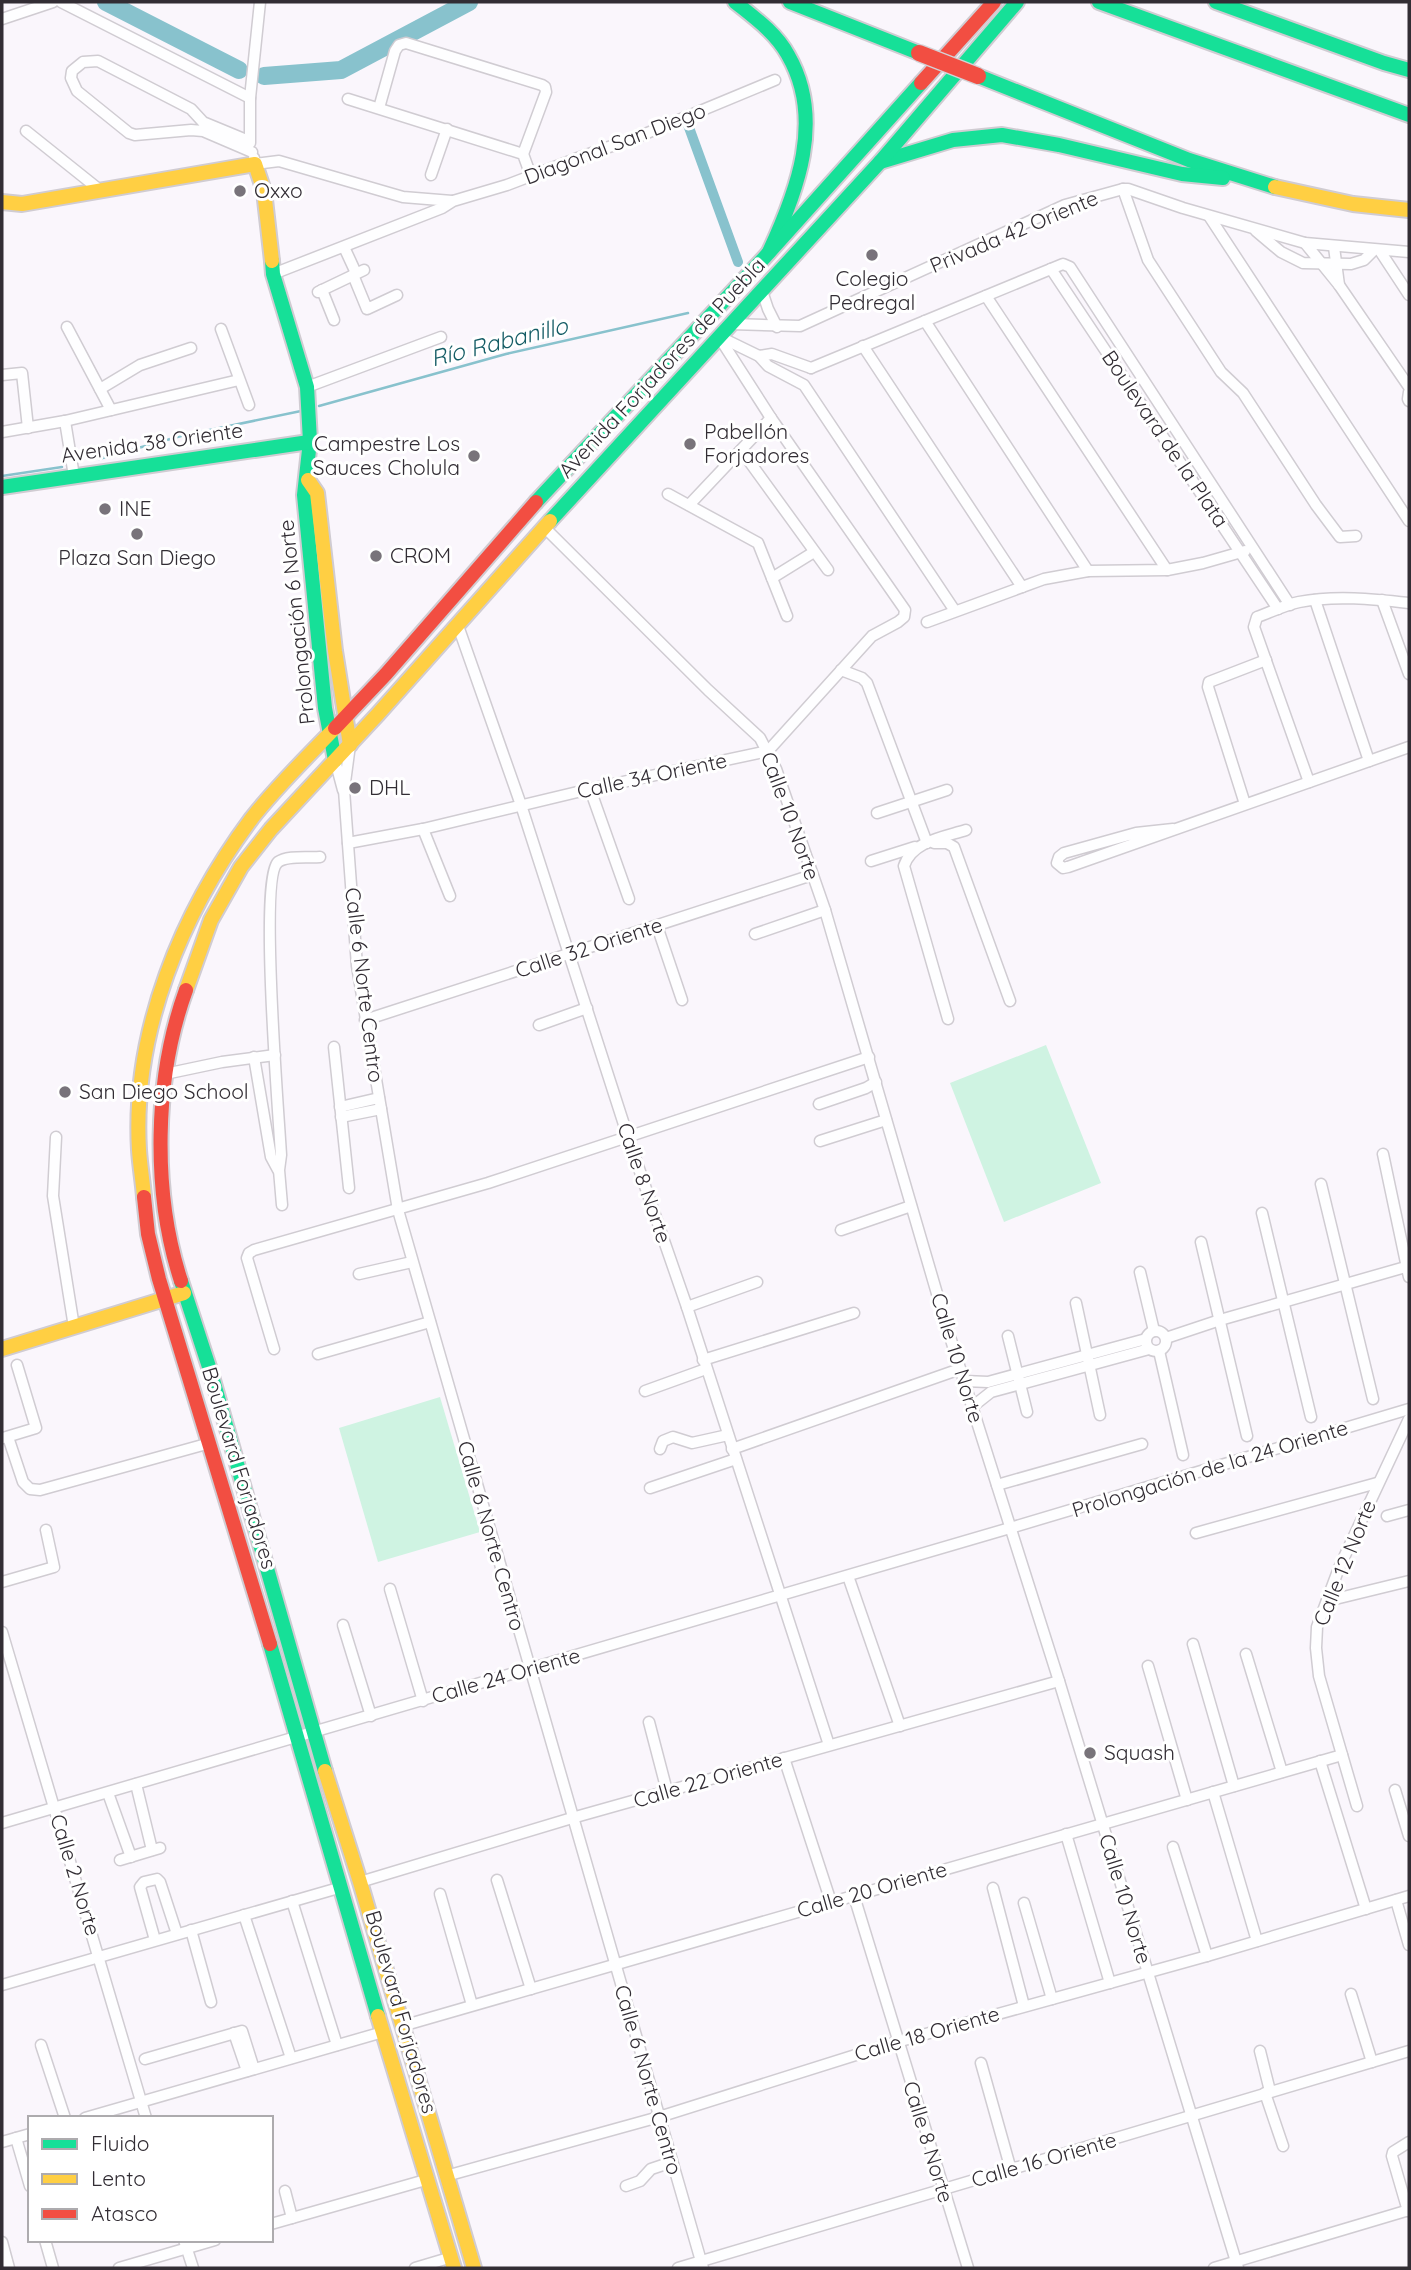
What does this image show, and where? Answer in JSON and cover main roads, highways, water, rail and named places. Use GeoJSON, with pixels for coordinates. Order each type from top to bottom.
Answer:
{"type":"FeatureCollection","features":[{"type":"Feature","properties":{"kind":"main road"},"geometry":{"type":"LineString","coordinates":[[735,2],[757,17],[775,36],[790,57],[804,97],[807,126],[805,158],[786,217],[769,252]]}},
{"type":"Feature","properties":{"kind":"main road"},"geometry":{"type":"LineString","coordinates":[[790,2],[1161,150],[1275,188],[1349,204],[1409,210]]}},
{"type":"Feature","properties":{"kind":"main road","name":"Avenida Forjadores de Puebla"},"geometry":{"type":"LineString","coordinates":[[344,718],[623,405],[769,252],[993,2]]}},
{"type":"Feature","properties":{"kind":"main road","name":"Avenida Forjadores de Puebla"},"geometry":{"type":"LineString","coordinates":[[335,760],[457,622],[880,162],[1017,2]]}},
{"type":"Feature","properties":{"kind":"main road"},"geometry":{"type":"LineString","coordinates":[[1099,2],[1409,115]]}},
{"type":"Feature","properties":{"kind":"main road"},"geometry":{"type":"LineString","coordinates":[[1216,2],[1409,70]]}},
{"type":"Feature","properties":{"kind":"main road"},"geometry":{"type":"LineString","coordinates":[[880,162],[953,140],[1002,135],[1059,145],[1182,174],[1225,178],[1236,175]]}},
{"type":"Feature","properties":{"kind":"main road","name":"Prolongación 6 Norte"},"geometry":{"type":"LineString","coordinates":[[2,202],[22,204],[101,191],[253,158],[264,191],[273,274],[307,387],[308,480],[304,495],[324,708],[335,760]]}},
{"type":"Feature","properties":{"kind":"main road"},"geometry":{"type":"LineString","coordinates":[[622,443],[619,430],[623,405]]}},
{"type":"Feature","properties":{"kind":"main road","name":"Avenida 38 Oriente"},"geometry":{"type":"LineString","coordinates":[[2,487],[309,442]]}},
{"type":"Feature","properties":{"kind":"main road","name":"Prolongación 6 Norte"},"geometry":{"type":"LineString","coordinates":[[308,480],[317,493],[333,637],[350,745]]}},
{"type":"Feature","properties":{"kind":"main road","name":"Boulevard Forjadores"},"geometry":{"type":"LineString","coordinates":[[344,718],[263,805],[226,855],[193,912],[175,953],[157,1006],[146,1054],[139,1148],[148,1234],[166,1300],[305,1735],[360,1882],[474,2268]]}},
{"type":"Feature","properties":{"kind":"main road","name":"Boulevard Forjadores"},"geometry":{"type":"LineString","coordinates":[[335,760],[271,829],[241,867],[211,920],[177,1014],[165,1074],[160,1161],[169,1233],[184,1293],[211,1373],[342,1887],[453,2262]]}},
{"type":"Feature","properties":{"kind":"main road"},"geometry":{"type":"LineString","coordinates":[[2,1349],[184,1293]]}},
{"type":"Feature","properties":{"kind":"waterway"},"geometry":{"type":"LineString","coordinates":[[106,2],[239,70]]}},
{"type":"Feature","properties":{"kind":"waterway"},"geometry":{"type":"LineString","coordinates":[[264,76],[341,70],[469,2]]}},
{"type":"Feature","properties":{"kind":"waterway"},"geometry":{"type":"LineString","coordinates":[[687,122],[738,262]]}},
{"type":"Feature","properties":{"kind":"waterway","name":"Río Rabanillo"},"geometry":{"type":"LineString","coordinates":[[319,406],[506,354],[688,313]]}},
{"type":"Feature","properties":{"kind":"waterway","name":"Río Rabanillo"},"geometry":{"type":"LineString","coordinates":[[99,459],[181,436],[301,411]]}},
{"type":"Feature","properties":{"kind":"waterway","name":"Río Rabanillo"},"geometry":{"type":"LineString","coordinates":[[2,476],[62,467]]}},
{"type":"Feature","properties":{"kind":"place","name":"Oxxo"},"geometry":{"type":"Point","coordinates":[240,191]}},
{"type":"Feature","properties":{"kind":"place","name":"Colegio Pedregal"},"geometry":{"type":"Point","coordinates":[872,255]}},
{"type":"Feature","properties":{"kind":"place","name":"Pabellón Forjadores"},"geometry":{"type":"Point","coordinates":[690,444]}},
{"type":"Feature","properties":{"kind":"place","name":"Campestre Los Sauces Cholula"},"geometry":{"type":"Point","coordinates":[474,456]}},
{"type":"Feature","properties":{"kind":"place","name":"INE"},"geometry":{"type":"Point","coordinates":[105,509]}},
{"type":"Feature","properties":{"kind":"place","name":"Plaza San Diego"},"geometry":{"type":"Point","coordinates":[137,534]}},
{"type":"Feature","properties":{"kind":"place","name":"CROM"},"geometry":{"type":"Point","coordinates":[376,556]}},
{"type":"Feature","properties":{"kind":"place","name":"DHL"},"geometry":{"type":"Point","coordinates":[355,788]}},
{"type":"Feature","properties":{"kind":"place","name":"San Diego School"},"geometry":{"type":"Point","coordinates":[65,1092]}},
{"type":"Feature","properties":{"kind":"place","name":"Squash"},"geometry":{"type":"Point","coordinates":[1090,1753]}}]}
